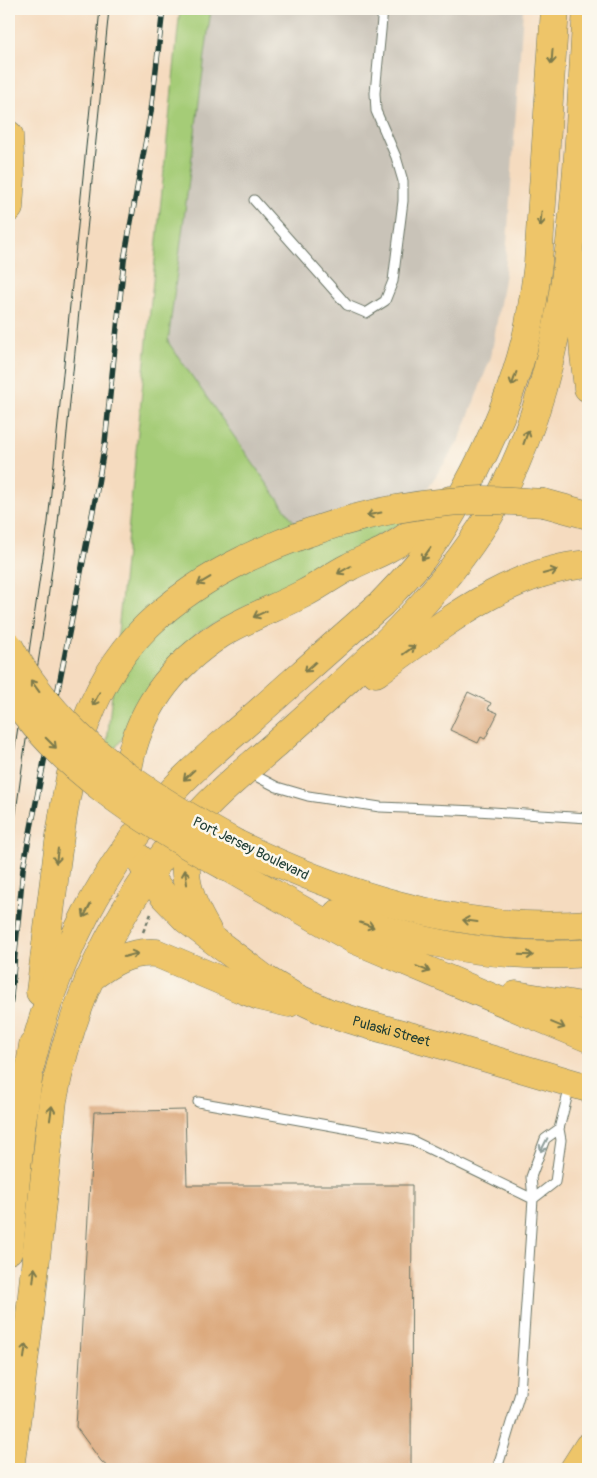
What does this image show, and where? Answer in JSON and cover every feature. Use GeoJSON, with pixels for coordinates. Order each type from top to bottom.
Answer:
{"type":"FeatureCollection","features":[{"type":"Feature","properties":{"kind":"highway"},"geometry":{"type":"LineString","coordinates":[[31,1062],[49,998],[76,932],[93,900],[132,840],[165,799],[200,765],[381,604],[400,584],[421,560],[448,522],[478,467],[495,430],[516,373],[533,301],[538,263],[555,9]]}},
{"type":"Feature","properties":{"kind":"highway"},"geometry":{"type":"LineString","coordinates":[[10,1469],[29,1323],[53,1100],[67,1038],[89,979],[107,941],[148,874],[175,841],[203,809],[394,637],[445,579],[470,546],[507,482],[520,454],[539,396],[561,305],[574,203],[587,9]]}},
{"type":"Feature","properties":{"kind":"highway"},"geometry":{"type":"LineString","coordinates":[[9,135],[11,177],[9,208]]}},
{"type":"Feature","properties":{"kind":"highway"},"geometry":{"type":"LineString","coordinates":[[574,203],[588,388]]}},
{"type":"Feature","properties":{"kind":"highway","name":"Pulaski Street"},"geometry":{"type":"LineString","coordinates":[[478,467],[437,513],[403,539],[350,566],[305,593],[243,622],[209,643],[184,662],[154,699],[136,738],[126,786],[127,820],[132,840],[148,874],[177,911],[265,979],[295,997],[327,1012],[580,1086]]}},
{"type":"Feature","properties":{"kind":"highway"},"geometry":{"type":"LineString","coordinates":[[9,1250],[21,1128],[64,801],[76,747],[85,721],[112,670],[128,647],[147,626],[194,587],[274,544],[332,524],[392,510],[430,504],[484,500],[588,506]]}},
{"type":"Feature","properties":{"kind":"highway"},"geometry":{"type":"LineString","coordinates":[[544,503],[588,515]]}},
{"type":"Feature","properties":{"kind":"highway"},"geometry":{"type":"LineString","coordinates":[[269,750],[472,606],[492,594],[536,575],[561,568],[588,564]]}},
{"type":"Feature","properties":{"kind":"highway","name":"Port Jersey Boulevard"},"geometry":{"type":"LineString","coordinates":[[9,646],[36,688],[70,727],[99,754],[167,804],[231,855],[263,884],[331,912],[418,940],[462,949],[506,954],[565,955],[588,953]]}},
{"type":"Feature","properties":{"kind":"highway","name":"Port Jersey Boulevard"},"geometry":{"type":"LineString","coordinates":[[9,692],[33,724],[53,745],[96,783],[154,825],[231,855],[310,877],[347,891],[425,912],[466,920],[508,925],[554,926],[588,924]]}},
{"type":"Feature","properties":{"kind":"highway"},"geometry":{"type":"LineString","coordinates":[[131,759],[143,783],[165,799],[179,805],[203,809]]}},
{"type":"Feature","properties":{"kind":"highway","name":"Pulaski Street"},"geometry":{"type":"LineString","coordinates":[[203,809],[189,840],[185,858],[185,869],[191,901],[211,938]]}},
{"type":"Feature","properties":{"kind":"highway"},"geometry":{"type":"LineString","coordinates":[[231,855],[353,940],[588,1038]]}},
{"type":"Feature","properties":{"kind":"highway"},"geometry":{"type":"LineString","coordinates":[[89,979],[107,965],[121,958],[136,953],[156,953],[259,996],[327,1012]]}},
{"type":"Feature","properties":{"kind":"highway"},"geometry":{"type":"LineString","coordinates":[[449,980],[530,998],[588,1008]]}},
{"type":"Feature","properties":{"kind":"highway"},"geometry":{"type":"LineString","coordinates":[[574,1469],[588,1447]]}},
{"type":"Feature","properties":{"kind":"lane"},"geometry":{"type":"LineString","coordinates":[[254,200],[347,305],[366,313],[385,302],[393,281],[404,201],[403,182],[396,157],[376,111],[375,93],[383,9]]}},
{"type":"Feature","properties":{"kind":"lane"},"geometry":{"type":"LineString","coordinates":[[245,771],[278,787],[308,796],[380,807],[588,818]]}},
{"type":"Feature","properties":{"kind":"lane"},"geometry":{"type":"LineString","coordinates":[[497,1469],[520,1393],[532,1199],[531,1177],[545,1139],[558,1129],[580,1086]]}},
{"type":"Feature","properties":{"kind":"lane"},"geometry":{"type":"LineString","coordinates":[[198,1102],[411,1140],[532,1199]]}},
{"type":"Feature","properties":{"kind":"lane"},"geometry":{"type":"LineString","coordinates":[[532,1199],[555,1182],[561,1140],[558,1129]]}},
{"type":"Feature","properties":{"kind":"path"},"geometry":{"type":"LineString","coordinates":[[142,933],[152,912]]}},
{"type":"Feature","properties":{"kind":"shaded area"},"geometry":{"type":"Polygon","coordinates":[[[211,9],[523,9],[505,273],[491,357],[459,441],[413,510],[294,522],[168,342],[211,9]]]}},
{"type":"Feature","properties":{"kind":"green space"},"geometry":{"type":"Polygon","coordinates":[[[180,9],[211,9],[168,342],[294,522],[413,510],[407,520],[196,634],[105,763],[180,9]]]}},
{"type":"Feature","properties":{"kind":"building"},"geometry":{"type":"Polygon","coordinates":[[[468,692],[491,703],[488,709],[498,713],[485,739],[481,737],[478,743],[450,730],[468,692]]]}},
{"type":"Feature","properties":{"kind":"building"},"geometry":{"type":"Polygon","coordinates":[[[185,1110],[187,1185],[412,1185],[411,1469],[110,1469],[101,1461],[76,1427],[94,1112],[185,1110]]]}},
{"type":"Feature","properties":{"kind":"tram line"},"geometry":{"type":"LineString","coordinates":[[9,788],[48,522],[100,9]]}},
{"type":"Feature","properties":{"kind":"tram line"},"geometry":{"type":"LineString","coordinates":[[9,864],[58,523],[109,9]]}},
{"type":"Feature","properties":{"kind":"railway"},"geometry":{"type":"LineString","coordinates":[[9,1018],[23,869],[105,443],[124,260],[151,112],[163,9]]}}]}
